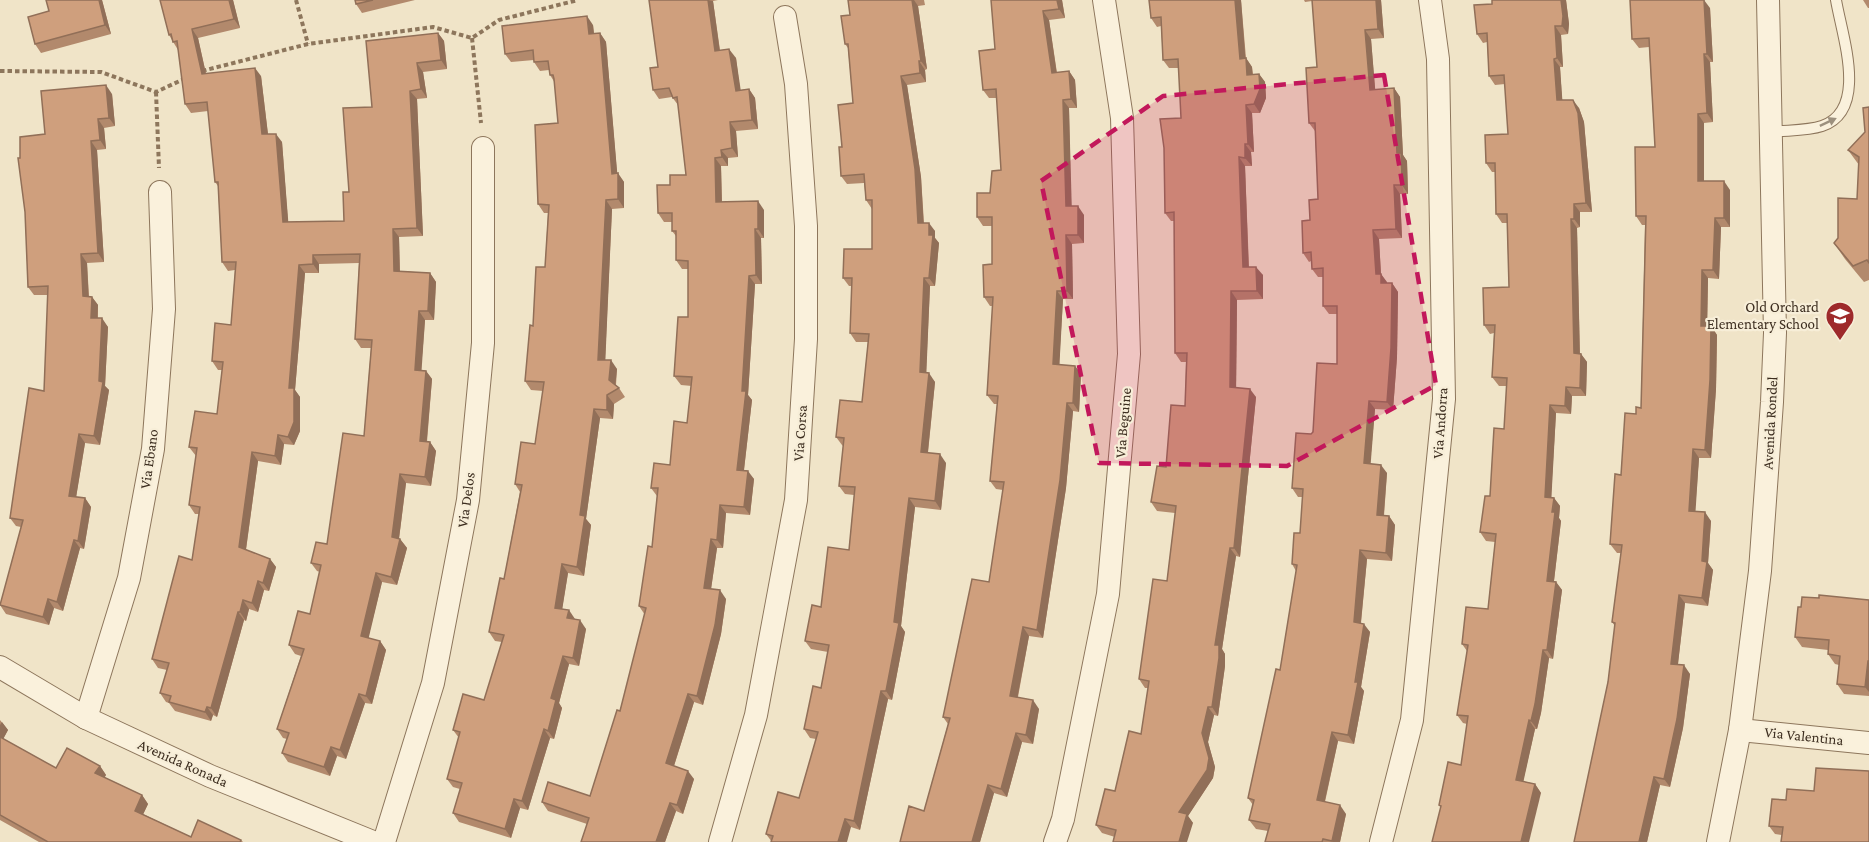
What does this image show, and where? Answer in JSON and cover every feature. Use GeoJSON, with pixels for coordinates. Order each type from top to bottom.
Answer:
{"type":"FeatureCollection","features":[{"type":"Feature","properties":{"kind":"street","name":"Via Beguine"},"geometry":{"type":"LineString","coordinates":[[1055,842],[1063,819],[1108,594],[1129,354],[1122,118],[1104,0]]}},
{"type":"Feature","properties":{"kind":"street","name":"Via Andorra"},"geometry":{"type":"LineString","coordinates":[[1381,842],[1412,720],[1444,399],[1438,59],[1430,0]]}},
{"type":"Feature","properties":{"kind":"street","name":"Avenida Rondel"},"geometry":{"type":"LineString","coordinates":[[1718,842],[1740,730],[1760,571],[1772,402],[1775,333],[1768,0]]}},
{"type":"Feature","properties":{"kind":"street","name":"Via Corsa"},"geometry":{"type":"LineString","coordinates":[[720,842],[756,715],[796,500],[806,339],[806,226],[796,84],[785,16]]}},
{"type":"Feature","properties":{"kind":"street","name":"Via Delos"},"geometry":{"type":"LineString","coordinates":[[384,842],[433,683],[468,500],[483,343],[483,148]]}},
{"type":"Feature","properties":{"kind":"street","name":"Via Ebano"},"geometry":{"type":"LineString","coordinates":[[86,718],[129,578],[153,449],[164,309],[160,192]]}},
{"type":"Feature","properties":{"kind":"street","name":"Avenida Ronada"},"geometry":{"type":"LineString","coordinates":[[0,667],[86,718],[210,777],[373,842]]}},
{"type":"Feature","properties":{"kind":"street","name":"Via Valentina"},"geometry":{"type":"LineString","coordinates":[[1740,730],[1869,743]]}},
{"type":"Feature","properties":{"kind":"lane"},"geometry":{"type":"LineString","coordinates":[[1771,132],[1821,126],[1840,116],[1847,105],[1850,82],[1836,0]]}},
{"type":"Feature","properties":{"kind":"path"},"geometry":{"type":"LineString","coordinates":[[296,0],[308,44]]}},
{"type":"Feature","properties":{"kind":"path"},"geometry":{"type":"LineString","coordinates":[[0,71],[101,72],[156,92],[201,72],[308,44],[433,27],[472,38],[499,20],[578,0]]}},
{"type":"Feature","properties":{"kind":"path"},"geometry":{"type":"LineString","coordinates":[[472,38],[483,148]]}},
{"type":"Feature","properties":{"kind":"path"},"geometry":{"type":"LineString","coordinates":[[156,92],[160,192]]}},
{"type":"Feature","properties":{"kind":"highlighted area"},"geometry":{"type":"Polygon","coordinates":[[[1384,75],[1436,385],[1287,466],[1099,463],[1041,181],[1163,96],[1384,75]]]}},
{"type":"Feature","properties":{"kind":"building"},"geometry":{"type":"Polygon","coordinates":[[[46,0],[99,0],[105,25],[35,44],[28,17],[49,11],[46,0]]]}},
{"type":"Feature","properties":{"kind":"building"},"geometry":{"type":"Polygon","coordinates":[[[160,0],[229,0],[234,19],[192,29],[202,74],[255,68],[262,134],[276,134],[283,222],[344,221],[343,192],[349,192],[343,108],[372,107],[366,41],[438,33],[441,60],[417,63],[421,89],[410,91],[417,228],[393,229],[394,271],[430,273],[428,311],[419,311],[415,370],[426,371],[420,441],[430,442],[425,477],[400,474],[392,537],[400,539],[391,577],[376,573],[361,636],[380,641],[366,696],[359,694],[340,750],[331,747],[324,767],[282,753],[289,733],[277,729],[304,649],[289,645],[298,611],[310,614],[321,565],[311,563],[316,542],[327,544],[343,433],[364,436],[372,340],[355,339],[360,254],[313,255],[313,264],[299,265],[289,388],[294,388],[294,422],[288,437],[278,435],[275,456],[252,452],[239,547],[270,559],[263,583],[258,581],[252,603],[243,600],[240,612],[238,612],[211,708],[207,707],[205,712],[169,702],[171,696],[160,693],[169,663],[152,659],[179,556],[192,560],[200,507],[189,505],[197,448],[189,447],[195,411],[217,414],[223,362],[212,361],[215,323],[231,325],[236,262],[222,262],[218,182],[215,182],[207,102],[185,104],[177,41],[173,42],[171,34],[169,35],[160,0]]]}},
{"type":"Feature","properties":{"kind":"building"},"geometry":{"type":"Polygon","coordinates":[[[355,0],[373,0],[356,4],[355,0]]]}},
{"type":"Feature","properties":{"kind":"building"},"geometry":{"type":"Polygon","coordinates":[[[649,0],[708,0],[715,51],[729,49],[736,91],[749,89],[752,120],[730,122],[732,148],[721,150],[722,157],[715,158],[716,202],[758,201],[758,229],[755,229],[756,275],[749,276],[742,391],[746,391],[737,470],[748,471],[744,507],[720,505],[717,540],[711,539],[704,588],[720,590],[715,625],[697,696],[688,694],[666,763],[688,771],[677,805],[670,803],[656,842],[581,842],[589,818],[542,802],[548,782],[590,796],[617,710],[620,711],[646,608],[639,606],[648,546],[652,547],[658,488],[651,488],[654,463],[670,465],[674,421],[687,423],[692,377],[674,376],[678,317],[688,317],[688,261],[676,260],[676,231],[672,231],[672,213],[658,213],[657,185],[670,185],[670,175],[686,175],[677,97],[673,98],[669,88],[653,90],[650,68],[658,67],[649,0]]]}},
{"type":"Feature","properties":{"kind":"building"},"geometry":{"type":"Polygon","coordinates":[[[848,0],[912,0],[921,61],[919,61],[920,73],[901,76],[915,169],[918,223],[929,223],[929,235],[933,235],[929,278],[924,278],[920,372],[929,373],[921,452],[940,454],[935,501],[909,498],[894,622],[899,623],[886,691],[881,691],[854,821],[845,819],[838,842],[771,842],[773,836],[766,834],[778,792],[799,798],[818,732],[804,729],[813,686],[821,688],[829,645],[805,641],[812,605],[821,607],[828,547],[849,550],[855,487],[839,486],[844,438],[836,437],[840,400],[862,402],[869,334],[850,333],[852,278],[843,278],[844,249],[872,249],[872,200],[866,200],[864,174],[841,176],[839,147],[842,147],[838,105],[853,103],[848,44],[845,44],[841,16],[850,15],[848,0]]]}},
{"type":"Feature","properties":{"kind":"building"},"geometry":{"type":"Polygon","coordinates":[[[991,0],[1057,0],[1059,9],[1043,11],[1052,73],[1069,71],[1071,99],[1063,100],[1066,206],[1078,206],[1078,235],[1066,235],[1067,291],[1057,291],[1053,364],[1075,366],[1073,403],[1067,403],[1060,480],[1037,630],[1023,627],[1010,696],[1033,700],[1026,735],[1016,733],[1001,789],[988,785],[972,842],[900,842],[909,806],[924,811],[950,718],[943,717],[972,579],[989,582],[1004,482],[990,481],[998,396],[987,395],[993,297],[984,297],[983,265],[992,264],[992,217],[977,217],[977,193],[990,193],[992,171],[1001,170],[996,89],[983,90],[979,51],[995,49],[991,0]]]}},
{"type":"Feature","properties":{"kind":"building"},"geometry":{"type":"Polygon","coordinates":[[[1149,0],[1235,0],[1240,59],[1246,58],[1247,75],[1259,74],[1260,89],[1254,104],[1246,105],[1248,144],[1245,144],[1245,158],[1239,157],[1243,267],[1256,267],[1257,291],[1231,291],[1230,387],[1250,389],[1234,548],[1230,548],[1215,645],[1219,645],[1219,658],[1212,707],[1208,707],[1202,733],[1209,758],[1207,770],[1179,812],[1187,814],[1179,842],[1113,842],[1116,830],[1096,825],[1105,789],[1115,791],[1129,731],[1141,734],[1149,681],[1139,679],[1153,579],[1167,581],[1176,506],[1151,502],[1157,466],[1166,467],[1171,405],[1185,406],[1187,353],[1175,353],[1174,212],[1165,213],[1164,148],[1160,119],[1181,118],[1178,59],[1163,60],[1161,17],[1151,18],[1149,0]]]}},
{"type":"Feature","properties":{"kind":"building"},"geometry":{"type":"Polygon","coordinates":[[[1312,0],[1376,0],[1378,29],[1365,30],[1370,90],[1394,88],[1397,153],[1401,153],[1402,185],[1394,185],[1396,229],[1373,230],[1376,274],[1381,274],[1381,283],[1392,283],[1387,402],[1369,401],[1364,463],[1381,465],[1377,515],[1389,516],[1386,553],[1360,550],[1354,622],[1364,624],[1355,682],[1358,682],[1348,735],[1332,732],[1317,800],[1340,805],[1332,841],[1323,839],[1322,842],[1265,842],[1270,824],[1249,820],[1254,800],[1248,798],[1276,669],[1280,670],[1297,565],[1292,564],[1294,533],[1300,533],[1303,489],[1292,488],[1296,433],[1311,434],[1313,432],[1317,363],[1337,364],[1337,306],[1323,306],[1323,268],[1312,269],[1311,252],[1303,253],[1302,221],[1310,220],[1309,200],[1318,199],[1315,123],[1309,123],[1306,68],[1317,67],[1312,0]]]}},
{"type":"Feature","properties":{"kind":"building"},"geometry":{"type":"Polygon","coordinates":[[[1492,0],[1561,0],[1562,26],[1555,26],[1557,58],[1554,59],[1557,100],[1573,100],[1578,113],[1586,203],[1574,204],[1574,219],[1571,219],[1574,353],[1581,354],[1580,388],[1566,387],[1565,406],[1550,405],[1545,497],[1554,498],[1552,512],[1555,512],[1547,581],[1556,582],[1547,650],[1543,650],[1535,704],[1531,721],[1529,720],[1516,780],[1535,784],[1521,842],[1432,842],[1448,762],[1461,765],[1468,716],[1457,715],[1468,645],[1462,644],[1466,607],[1488,609],[1496,534],[1480,532],[1485,496],[1490,496],[1494,428],[1504,429],[1507,378],[1492,377],[1495,325],[1484,325],[1483,288],[1509,287],[1507,214],[1496,214],[1495,163],[1486,163],[1485,135],[1508,134],[1504,75],[1489,76],[1487,33],[1477,34],[1474,5],[1492,4],[1492,0]]]}},
{"type":"Feature","properties":{"kind":"building"},"geometry":{"type":"Polygon","coordinates":[[[1630,0],[1704,0],[1707,113],[1698,114],[1698,181],[1724,181],[1724,218],[1715,218],[1713,270],[1702,270],[1701,326],[1711,326],[1710,380],[1705,450],[1693,449],[1689,511],[1705,512],[1702,561],[1707,562],[1702,598],[1679,595],[1671,664],[1684,665],[1677,719],[1664,779],[1654,777],[1639,842],[1574,842],[1608,682],[1615,623],[1612,622],[1622,545],[1610,544],[1615,474],[1621,475],[1625,413],[1636,414],[1636,407],[1641,408],[1646,216],[1636,216],[1635,147],[1655,147],[1649,38],[1632,39],[1630,0]]]}},
{"type":"Feature","properties":{"kind":"building"},"geometry":{"type":"Polygon","coordinates":[[[587,16],[589,34],[600,33],[612,174],[618,173],[618,199],[606,200],[598,360],[611,360],[609,380],[619,388],[607,395],[607,410],[594,409],[580,515],[585,516],[577,567],[562,564],[555,608],[569,610],[567,618],[580,620],[573,658],[563,656],[551,698],[556,700],[548,731],[544,729],[522,801],[514,799],[505,829],[453,813],[462,783],[447,779],[460,732],[453,730],[463,694],[484,700],[504,635],[489,632],[500,578],[504,579],[522,485],[515,484],[521,442],[535,444],[544,382],[525,381],[530,325],[533,326],[536,267],[545,267],[549,205],[538,204],[535,125],[558,123],[554,79],[553,75],[550,75],[548,61],[534,62],[533,50],[505,54],[502,26],[587,16]]]}},
{"type":"Feature","properties":{"kind":"building"},"geometry":{"type":"Polygon","coordinates":[[[106,85],[109,118],[98,119],[100,140],[91,141],[98,253],[81,254],[83,296],[92,297],[91,318],[102,318],[99,381],[103,382],[94,436],[79,434],[69,496],[85,498],[78,541],[74,540],[57,602],[48,599],[43,617],[0,605],[23,520],[10,518],[29,388],[44,391],[48,286],[28,287],[25,212],[18,158],[20,158],[20,137],[45,134],[41,91],[106,85]]]}},
{"type":"Feature","properties":{"kind":"building"},"geometry":{"type":"Polygon","coordinates":[[[1869,107],[1869,263],[1867,260],[1853,266],[1834,243],[1838,238],[1838,198],[1857,199],[1859,157],[1848,150],[1865,132],[1863,108],[1869,107]]]}},
{"type":"Feature","properties":{"kind":"building"},"geometry":{"type":"Polygon","coordinates":[[[1819,595],[1869,600],[1869,661],[1865,687],[1837,684],[1840,656],[1828,654],[1829,640],[1795,637],[1798,607],[1801,607],[1802,597],[1819,598],[1819,595]]]}},
{"type":"Feature","properties":{"kind":"building"},"geometry":{"type":"Polygon","coordinates":[[[0,737],[56,768],[67,748],[100,766],[95,773],[142,795],[135,811],[191,837],[198,820],[241,840],[240,842],[48,842],[0,815],[0,737]]]}},
{"type":"Feature","properties":{"kind":"building"},"geometry":{"type":"Polygon","coordinates":[[[1816,768],[1869,771],[1869,842],[1781,842],[1783,827],[1769,826],[1772,799],[1786,800],[1787,789],[1814,791],[1816,768]]]}},
{"type":"Feature","properties":{"kind":"place","name":"Old Orchard Elementary School"},"geometry":{"type":"Point","coordinates":[1840,342]}}]}
